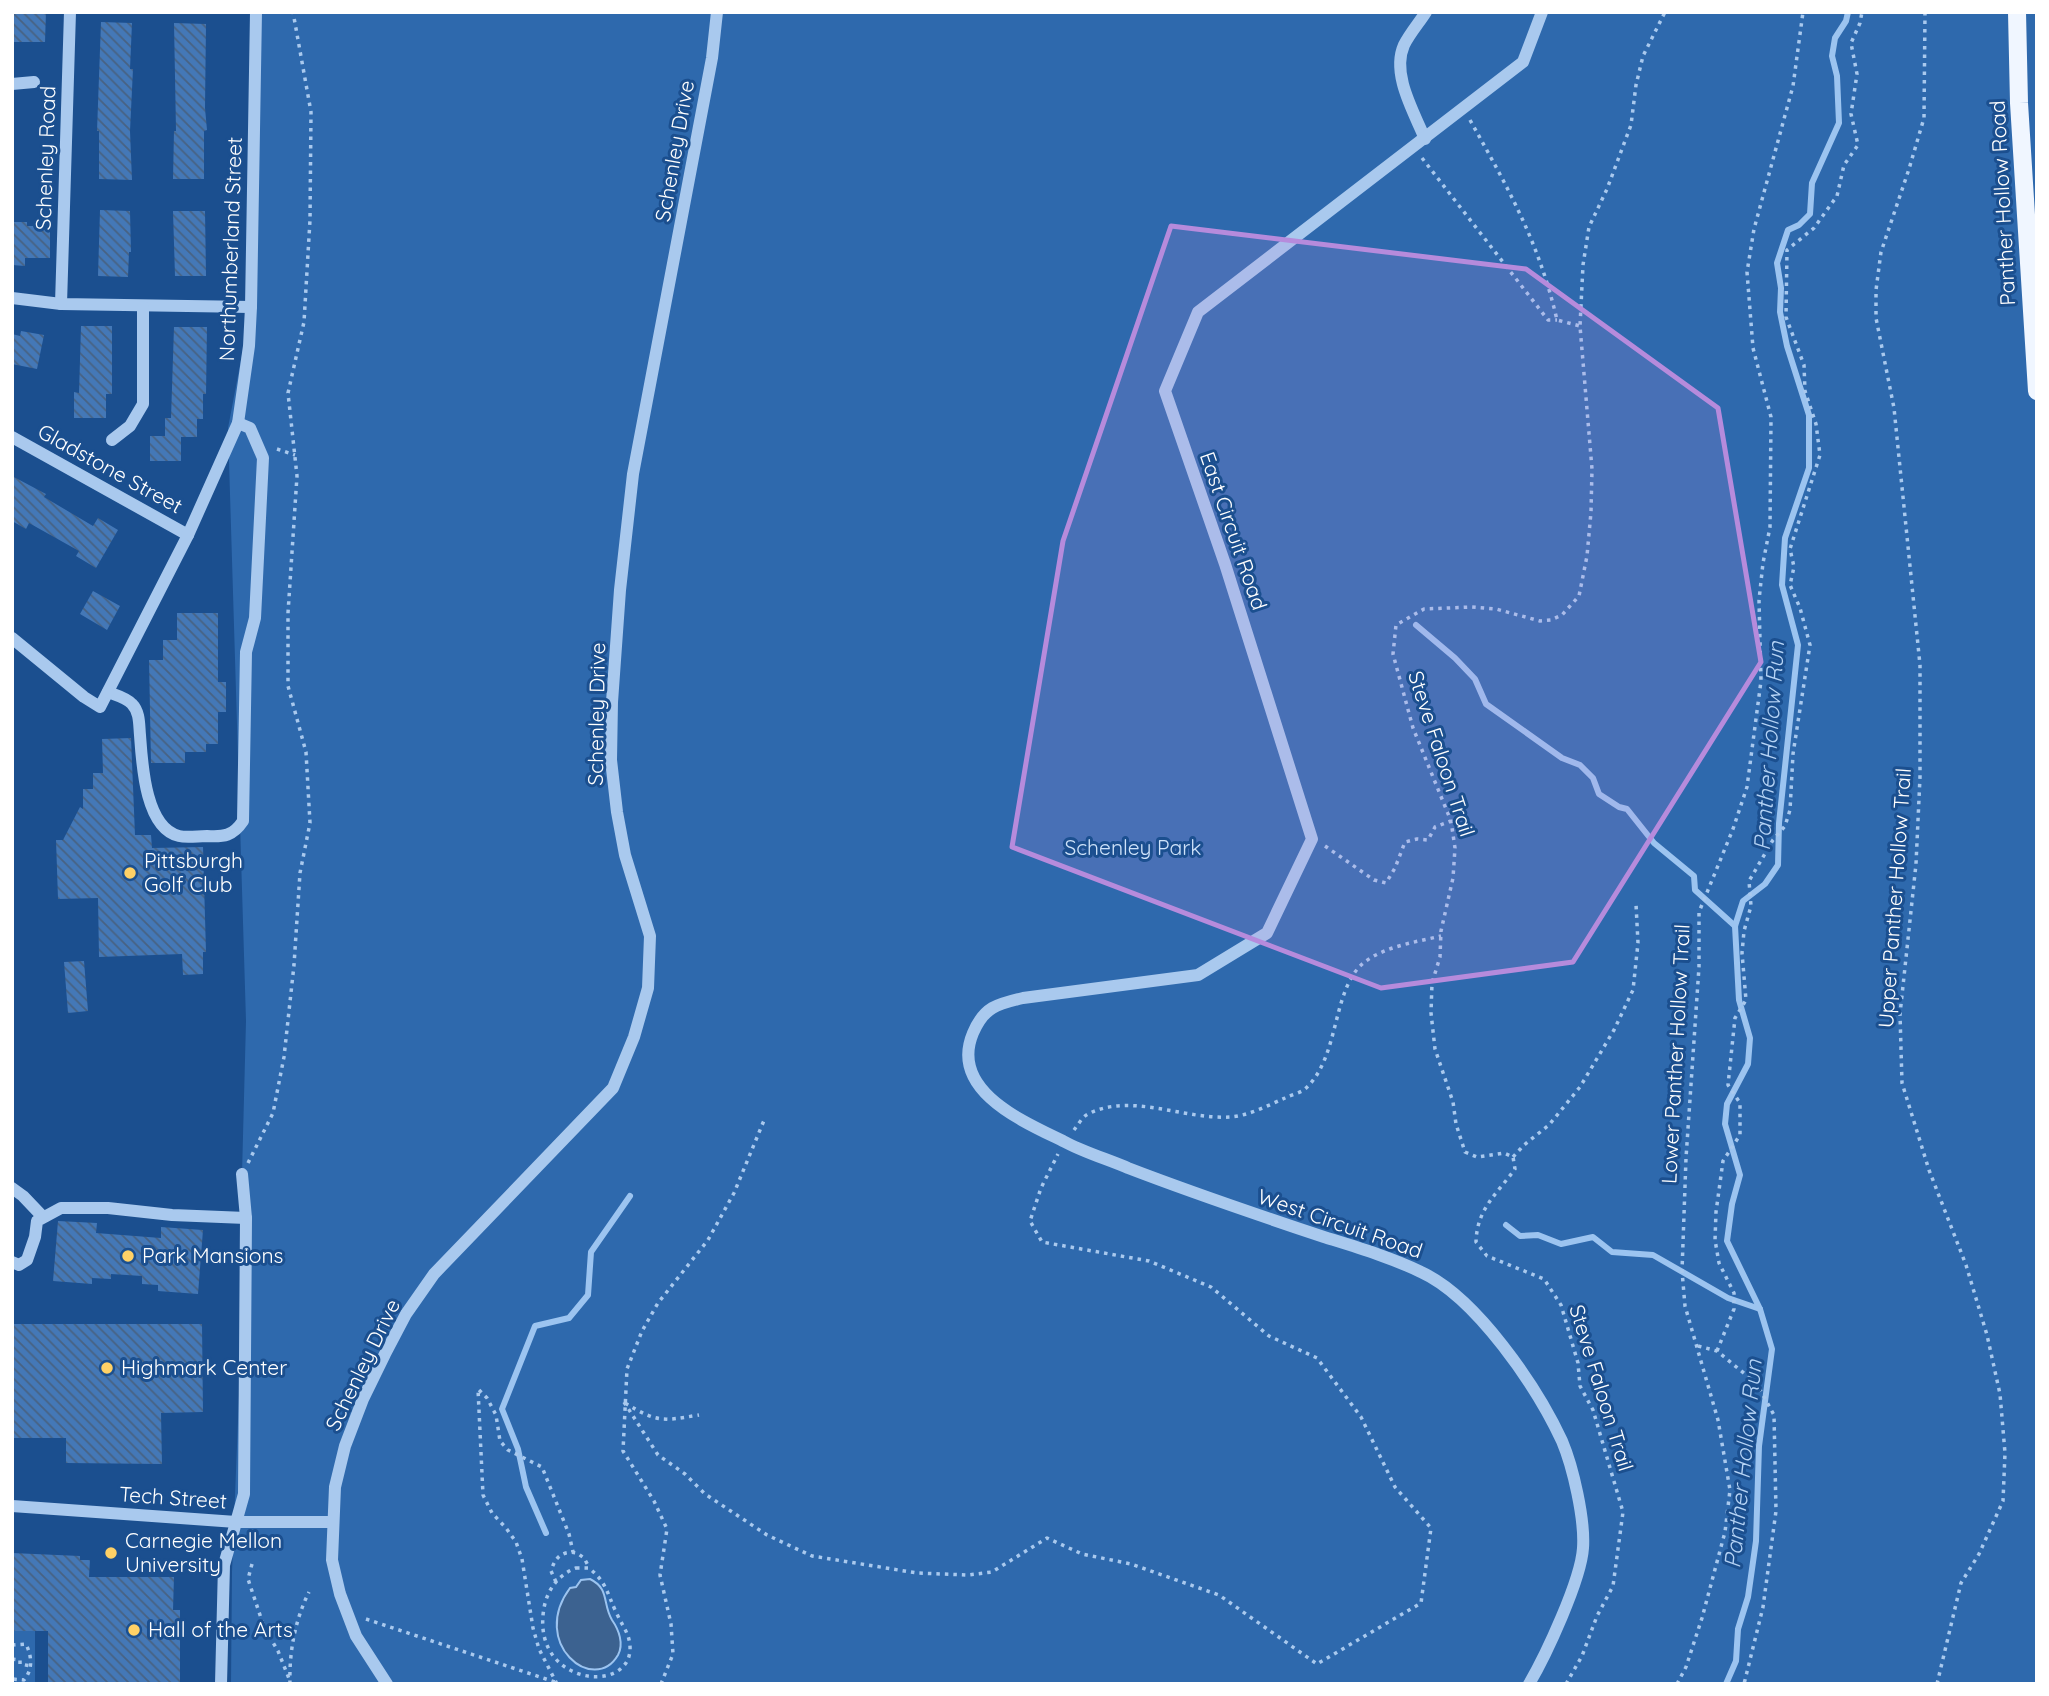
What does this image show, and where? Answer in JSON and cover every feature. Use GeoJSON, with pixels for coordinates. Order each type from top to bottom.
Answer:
{"type":"FeatureCollection","features":[{"type":"Feature","properties":{"kind":"main road","name":"Panther Hollow Road"},"geometry":{"type":"LineString","coordinates":[[2017,12],[2019,103],[2037,391]]}},
{"type":"Feature","properties":{"kind":"street","name":"Schenley Road"},"geometry":{"type":"LineString","coordinates":[[61,304],[69,12]]}},
{"type":"Feature","properties":{"kind":"street","name":"Northumberland Street"},"geometry":{"type":"LineString","coordinates":[[12,638],[84,698],[100,707],[188,535],[238,423],[249,346],[251,307],[256,12]]}},
{"type":"Feature","properties":{"kind":"street","name":"Schenley Drive"},"geometry":{"type":"LineString","coordinates":[[387,1684],[369,1658],[347,1615],[332,1560],[335,1487],[345,1447],[363,1399],[406,1314],[434,1274],[613,1087],[634,1037],[648,988],[650,936],[625,855],[617,812],[611,760],[612,702],[620,590],[633,474],[712,58],[717,12]]}},
{"type":"Feature","properties":{"kind":"street"},"geometry":{"type":"LineString","coordinates":[[1425,139],[1409,100],[1401,69],[1403,47],[1426,12]]}},
{"type":"Feature","properties":{"kind":"street","name":"East Circuit Road"},"geometry":{"type":"LineString","coordinates":[[1312,839],[1225,564],[1165,391],[1199,312],[1523,62],[1542,12]]}},
{"type":"Feature","properties":{"kind":"street","name":"Schenley Road"},"geometry":{"type":"LineString","coordinates":[[12,84],[34,82]]}},
{"type":"Feature","properties":{"kind":"street"},"geometry":{"type":"LineString","coordinates":[[12,298],[61,304],[251,307]]}},
{"type":"Feature","properties":{"kind":"street"},"geometry":{"type":"LineString","coordinates":[[112,440],[130,426],[143,404],[143,307]]}},
{"type":"Feature","properties":{"kind":"street"},"geometry":{"type":"LineString","coordinates":[[108,692],[131,702],[138,712],[150,803],[167,830],[180,836],[225,837],[236,831],[243,821],[246,652],[255,618],[263,458],[250,428],[238,423]]}},
{"type":"Feature","properties":{"kind":"street","name":"Gladstone Street"},"geometry":{"type":"LineString","coordinates":[[12,437],[188,535]]}},
{"type":"Feature","properties":{"kind":"street","name":"West Circuit Road"},"geometry":{"type":"LineString","coordinates":[[1312,839],[1267,933],[1198,975],[1023,998],[998,1004],[979,1018],[970,1041],[967,1063],[975,1082],[991,1099],[1013,1115],[1065,1143],[1184,1190],[1423,1272],[1464,1302],[1532,1387],[1562,1442],[1577,1493],[1583,1548],[1570,1596],[1529,1684]]}},
{"type":"Feature","properties":{"kind":"street"},"geometry":{"type":"LineString","coordinates":[[221,1684],[224,1565],[244,1493],[246,1217],[242,1174]]}},
{"type":"Feature","properties":{"kind":"street"},"geometry":{"type":"LineString","coordinates":[[12,1188],[43,1217]]}},
{"type":"Feature","properties":{"kind":"street"},"geometry":{"type":"LineString","coordinates":[[12,1262],[19,1265],[26,1260],[35,1237],[37,1221],[61,1208],[108,1208],[172,1215],[246,1217]]}},
{"type":"Feature","properties":{"kind":"street","name":"Tech Street"},"geometry":{"type":"LineString","coordinates":[[12,1506],[236,1522],[332,1522]]}},
{"type":"Feature","properties":{"kind":"path"},"geometry":{"type":"LineString","coordinates":[[242,1174],[273,1113],[284,1058],[300,873],[310,823],[306,752],[289,686],[288,612],[297,476],[288,393],[304,322],[310,220],[311,111],[293,12]]}},
{"type":"Feature","properties":{"kind":"path","name":"Steve Faloon Trail"},"geometry":{"type":"LineString","coordinates":[[1566,1684],[1582,1656],[1612,1586],[1623,1512],[1593,1410],[1580,1386],[1578,1363],[1561,1305],[1544,1279],[1487,1256],[1476,1242],[1477,1224],[1484,1209],[1515,1169],[1513,1157],[1504,1153],[1477,1157],[1465,1152],[1453,1102],[1435,1049],[1432,983],[1440,957],[1441,936],[1453,878],[1455,848],[1451,821],[1413,728],[1393,654],[1396,625],[1424,609],[1496,609],[1540,621],[1562,615],[1579,596],[1589,534],[1592,470],[1580,326],[1589,227],[1607,189],[1630,125],[1643,56],[1665,12]]}},
{"type":"Feature","properties":{"kind":"path","name":"Lower Panther Hollow Trail"},"geometry":{"type":"LineString","coordinates":[[1677,1684],[1686,1667],[1702,1618],[1725,1532],[1730,1490],[1718,1420],[1685,1306],[1683,1252],[1690,1092],[1699,967],[1699,912],[1733,829],[1746,787],[1761,681],[1759,600],[1770,527],[1772,416],[1753,348],[1747,272],[1754,229],[1793,86],[1803,12]]}},
{"type":"Feature","properties":{"kind":"path"},"geometry":{"type":"LineString","coordinates":[[1717,1351],[1734,1309],[1734,1293],[1719,1263],[1715,1240],[1723,1161],[1740,1135],[1740,1103],[1728,1085],[1735,1018],[1746,1000],[1742,953],[1744,931],[1751,906],[1749,881],[1773,840],[1786,826],[1790,810],[1793,754],[1810,645],[1790,585],[1794,567],[1790,549],[1820,455],[1816,424],[1805,391],[1804,365],[1786,317],[1785,264],[1787,250],[1814,228],[1837,196],[1844,165],[1858,145],[1852,114],[1857,74],[1850,43],[1860,23],[1862,12]]}},
{"type":"Feature","properties":{"kind":"path","name":"Upper Panther Hollow Trail"},"geometry":{"type":"LineString","coordinates":[[1925,12],[1924,118],[1881,252],[1876,290],[1877,318],[1894,408],[1920,665],[1920,777],[1916,864],[1900,1014],[1902,1083],[1929,1170],[1966,1265],[1986,1335],[2000,1394],[2005,1453],[2003,1500],[1979,1554],[1961,1583],[1937,1684]]}},
{"type":"Feature","properties":{"kind":"path"},"geometry":{"type":"LineString","coordinates":[[1464,108],[1530,232],[1548,280],[1557,320]]}},
{"type":"Feature","properties":{"kind":"path"},"geometry":{"type":"LineString","coordinates":[[1414,148],[1548,320],[1580,326]]}},
{"type":"Feature","properties":{"kind":"path"},"geometry":{"type":"LineString","coordinates":[[1312,839],[1374,880],[1386,883],[1405,842],[1428,840],[1435,827],[1451,821]]}},
{"type":"Feature","properties":{"kind":"path"},"geometry":{"type":"LineString","coordinates":[[1513,1157],[1549,1125],[1580,1087],[1614,1030],[1633,990],[1638,943],[1636,904]]}},
{"type":"Feature","properties":{"kind":"path"},"geometry":{"type":"LineString","coordinates":[[624,1402],[659,1455],[685,1474],[705,1494],[767,1535],[812,1556],[917,1573],[968,1575],[992,1572],[1046,1538],[1082,1554],[1131,1564],[1219,1595],[1317,1664],[1421,1603],[1431,1528],[1395,1487],[1360,1417],[1317,1358],[1269,1336],[1211,1287],[1149,1261],[1042,1242],[1030,1221],[1041,1188],[1065,1143],[1086,1115],[1113,1107],[1146,1107],[1201,1117],[1233,1117],[1268,1106],[1304,1089],[1323,1064],[1347,985],[1364,962],[1385,950],[1441,936]]}},
{"type":"Feature","properties":{"kind":"path"},"geometry":{"type":"LineString","coordinates":[[661,1684],[673,1654],[671,1624],[660,1575],[667,1529],[654,1501],[623,1451],[627,1370],[642,1331],[658,1303],[708,1240],[734,1193],[765,1118]]}},
{"type":"Feature","properties":{"kind":"path"},"geometry":{"type":"LineString","coordinates":[[1698,1346],[1717,1351],[1757,1384],[1774,1415],[1776,1511],[1763,1607],[1744,1684]]}},
{"type":"Feature","properties":{"kind":"path"},"geometry":{"type":"LineString","coordinates":[[557,1683],[539,1649],[522,1559],[516,1542],[492,1514],[483,1495],[478,1390],[487,1398],[496,1415],[500,1441],[508,1450],[542,1467],[569,1534],[573,1552]]}},
{"type":"Feature","properties":{"kind":"path"},"geometry":{"type":"LineString","coordinates":[[624,1402],[662,1421],[699,1415]]}},
{"type":"Feature","properties":{"kind":"path"},"geometry":{"type":"LineString","coordinates":[[556,1583],[551,1570],[553,1564],[561,1554],[573,1552],[584,1558],[589,1568],[601,1577],[629,1639],[630,1650],[626,1663],[614,1677],[584,1679],[567,1670],[551,1653],[544,1636],[542,1618],[546,1596],[565,1572],[576,1568],[589,1568]]}},
{"type":"Feature","properties":{"kind":"path"},"geometry":{"type":"LineString","coordinates":[[252,1564],[248,1579],[264,1627],[278,1651],[290,1682]]}},
{"type":"Feature","properties":{"kind":"path"},"geometry":{"type":"LineString","coordinates":[[290,1682],[294,1637],[301,1609],[309,1592]]}},
{"type":"Feature","properties":{"kind":"path"},"geometry":{"type":"LineString","coordinates":[[364,1619],[557,1683]]}},
{"type":"Feature","properties":{"kind":"path"},"geometry":{"type":"LineString","coordinates":[[12,1645],[26,1644],[31,1654],[29,1675],[24,1680],[12,1679]]}},
{"type":"Feature","properties":{"kind":"path"},"geometry":{"type":"LineString","coordinates":[[12,1659],[31,1666]]}},
{"type":"Feature","properties":{"kind":"highlighted area"},"geometry":{"type":"Polygon","coordinates":[[[1171,226],[1526,269],[1718,408],[1761,662],[1573,962],[1381,988],[1012,847],[1063,541],[1171,226]]]}},
{"type":"Feature","properties":{"kind":"green space","name":"Schenley Park"},"geometry":{"type":"Polygon","coordinates":[[[256,12],[2037,12],[2037,1684],[231,1684],[232,1572],[246,1218],[242,1174],[246,1021],[228,428],[251,307],[256,12]]]}},
{"type":"Feature","properties":{"kind":"green space"},"geometry":{"type":"Polygon","coordinates":[[[12,1631],[35,1631],[35,1684],[12,1684],[12,1631]]]}},
{"type":"Feature","properties":{"kind":"shaded area"},"geometry":{"type":"Polygon","coordinates":[[[590,1579],[603,1592],[621,1642],[618,1655],[607,1666],[595,1670],[581,1666],[570,1658],[561,1644],[557,1627],[559,1608],[570,1588],[576,1587],[581,1580],[590,1579]]]}},
{"type":"Feature","properties":{"kind":"building"},"geometry":{"type":"Polygon","coordinates":[[[46,12],[45,42],[12,42],[12,14],[46,12]]]}},
{"type":"Feature","properties":{"kind":"building"},"geometry":{"type":"Polygon","coordinates":[[[101,22],[132,23],[132,180],[99,179],[97,131],[101,22]]]}},
{"type":"Feature","properties":{"kind":"building"},"geometry":{"type":"Polygon","coordinates":[[[174,23],[206,24],[207,130],[204,131],[204,179],[173,179],[176,131],[174,23]]]}},
{"type":"Feature","properties":{"kind":"building"},"geometry":{"type":"Polygon","coordinates":[[[100,210],[130,211],[131,252],[128,277],[98,276],[100,210]]]}},
{"type":"Feature","properties":{"kind":"building"},"geometry":{"type":"Polygon","coordinates":[[[173,211],[205,211],[206,276],[175,276],[173,211]]]}},
{"type":"Feature","properties":{"kind":"building"},"geometry":{"type":"Polygon","coordinates":[[[12,222],[27,222],[27,226],[50,226],[50,258],[25,258],[25,266],[12,265],[12,222]]]}},
{"type":"Feature","properties":{"kind":"building"},"geometry":{"type":"Polygon","coordinates":[[[81,326],[112,326],[112,394],[106,394],[106,418],[74,418],[74,392],[79,393],[81,326]]]}},
{"type":"Feature","properties":{"kind":"building"},"geometry":{"type":"Polygon","coordinates":[[[174,327],[207,327],[203,419],[197,419],[197,437],[181,437],[181,461],[150,461],[150,436],[165,436],[165,418],[171,418],[174,327]]]}},
{"type":"Feature","properties":{"kind":"building"},"geometry":{"type":"Polygon","coordinates":[[[21,331],[44,335],[37,369],[12,364],[12,334],[20,336],[21,331]]]}},
{"type":"Feature","properties":{"kind":"building"},"geometry":{"type":"Polygon","coordinates":[[[12,476],[46,494],[44,497],[93,526],[98,518],[118,530],[96,568],[76,556],[79,551],[29,523],[26,529],[12,521],[12,476]]]}},
{"type":"Feature","properties":{"kind":"building"},"geometry":{"type":"Polygon","coordinates":[[[93,591],[120,606],[107,630],[80,614],[93,591]]]}},
{"type":"Feature","properties":{"kind":"building"},"geometry":{"type":"Polygon","coordinates":[[[177,613],[218,613],[218,682],[226,682],[226,712],[218,712],[218,744],[206,744],[206,752],[185,752],[185,763],[151,763],[149,660],[163,660],[163,640],[177,640],[177,613]]]}},
{"type":"Feature","properties":{"kind":"building","name":"Pittsburgh Golf Club"},"geometry":{"type":"Polygon","coordinates":[[[131,738],[135,835],[151,835],[152,848],[203,847],[206,952],[203,952],[203,974],[183,975],[182,954],[99,957],[98,898],[58,899],[56,840],[63,840],[80,807],[83,809],[83,789],[93,789],[93,773],[103,773],[102,739],[131,738]]]}},
{"type":"Feature","properties":{"kind":"building"},"geometry":{"type":"Polygon","coordinates":[[[84,961],[88,1011],[68,1013],[64,962],[84,961]]]}},
{"type":"Feature","properties":{"kind":"building","name":"Park Mansions"},"geometry":{"type":"Polygon","coordinates":[[[58,1221],[97,1223],[96,1233],[161,1238],[161,1227],[203,1230],[198,1294],[158,1291],[158,1285],[142,1284],[142,1276],[111,1274],[111,1279],[92,1278],[92,1284],[53,1281],[58,1221]]]}},
{"type":"Feature","properties":{"kind":"building","name":"Highmark Center"},"geometry":{"type":"Polygon","coordinates":[[[12,1324],[202,1324],[203,1412],[161,1413],[162,1464],[66,1463],[66,1438],[12,1438],[12,1324]]]}},
{"type":"Feature","properties":{"kind":"building","name":"Hall of the Arts"},"geometry":{"type":"Polygon","coordinates":[[[12,1553],[80,1556],[80,1560],[90,1560],[89,1577],[174,1577],[173,1610],[180,1610],[180,1684],[48,1684],[48,1631],[12,1631],[12,1553]]]}},
{"type":"Feature","properties":{"kind":"waterway","name":"Panther Hollow Run"},"geometry":{"type":"LineString","coordinates":[[1726,1684],[1736,1661],[1738,1629],[1748,1597],[1756,1541],[1759,1446],[1772,1349],[1760,1309],[1727,1241],[1732,1204],[1740,1175],[1725,1124],[1727,1104],[1748,1064],[1750,1038],[1739,1000],[1735,926],[1743,901],[1765,884],[1778,865],[1779,823],[1798,645],[1782,585],[1785,538],[1809,468],[1809,415],[1787,346],[1780,312],[1781,288],[1777,263],[1788,230],[1799,225],[1810,214],[1812,183],[1839,123],[1837,76],[1832,56],[1835,38],[1846,21],[1848,12]]}},
{"type":"Feature","properties":{"kind":"waterway"},"geometry":{"type":"LineString","coordinates":[[1416,625],[1475,679],[1486,704],[1562,758],[1580,765],[1593,778],[1599,794],[1627,809],[1654,843],[1694,876],[1695,890],[1735,926]]}},
{"type":"Feature","properties":{"kind":"waterway"},"geometry":{"type":"LineString","coordinates":[[546,1533],[526,1487],[518,1449],[502,1409],[535,1326],[569,1318],[588,1295],[591,1252],[630,1196]]}},
{"type":"Feature","properties":{"kind":"waterway"},"geometry":{"type":"LineString","coordinates":[[1506,1225],[1520,1236],[1538,1235],[1561,1244],[1593,1237],[1612,1252],[1653,1255],[1728,1298],[1760,1309]]}},
{"type":"Feature","properties":{"kind":"place","name":"Pittsburgh Golf Club"},"geometry":{"type":"Point","coordinates":[130,873]}},
{"type":"Feature","properties":{"kind":"place","name":"Park Mansions"},"geometry":{"type":"Point","coordinates":[128,1256]}},
{"type":"Feature","properties":{"kind":"place","name":"Highmark Center"},"geometry":{"type":"Point","coordinates":[107,1368]}},
{"type":"Feature","properties":{"kind":"place","name":"Carnegie Mellon University"},"geometry":{"type":"Point","coordinates":[111,1553]}},
{"type":"Feature","properties":{"kind":"place","name":"Hall of the Arts"},"geometry":{"type":"Point","coordinates":[134,1630]}}]}
